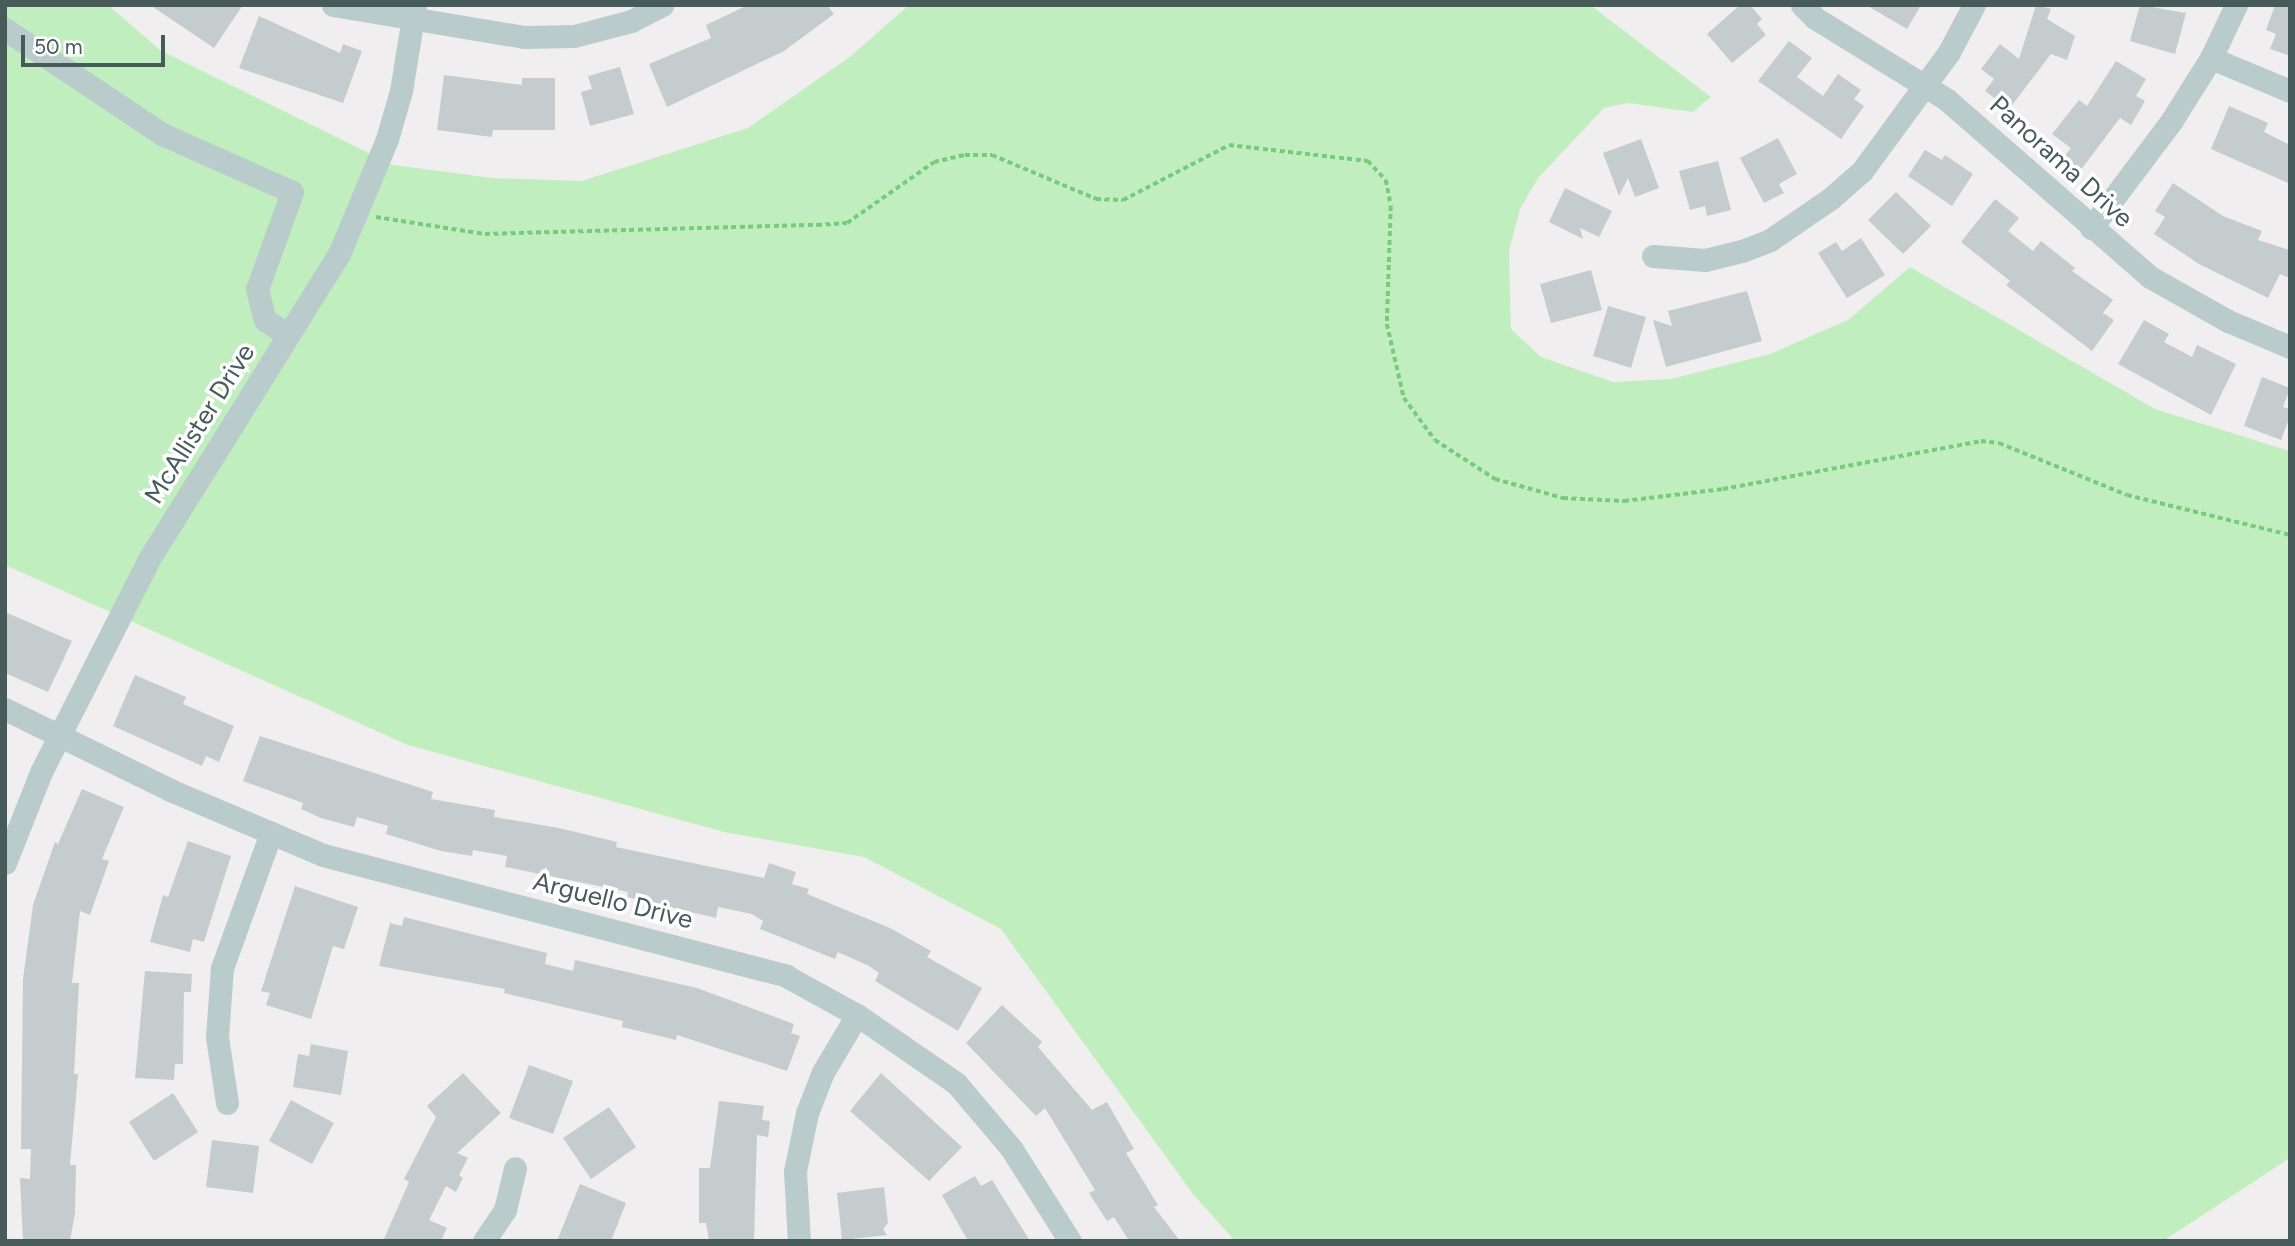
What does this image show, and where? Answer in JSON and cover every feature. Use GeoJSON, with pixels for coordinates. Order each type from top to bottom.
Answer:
{"type":"FeatureCollection","features":[{"type":"Feature","properties":{"kind":"street"},"geometry":{"type":"LineString","coordinates":[[333,5],[414,13],[524,37],[574,36],[631,21],[662,5]]}},
{"type":"Feature","properties":{"kind":"street","name":"Panorama Drive"},"geometry":{"type":"LineString","coordinates":[[1802,5],[1815,18],[1925,85],[1983,129],[2091,228],[2150,277],[2228,321],[2290,347]]}},
{"type":"Feature","properties":{"kind":"street"},"geometry":{"type":"LineString","coordinates":[[1653,256],[1704,260],[1770,240],[1800,222],[1862,171],[1925,85],[1974,5]]}},
{"type":"Feature","properties":{"kind":"street"},"geometry":{"type":"LineString","coordinates":[[2091,228],[2172,120],[2211,58],[2236,5]]}},
{"type":"Feature","properties":{"kind":"street","name":"McAllister Drive"},"geometry":{"type":"LineString","coordinates":[[5,863],[60,735],[149,559],[339,254],[358,213],[401,91],[414,13]]}},
{"type":"Feature","properties":{"kind":"street"},"geometry":{"type":"LineString","coordinates":[[5,29],[162,134],[292,192],[257,289],[265,320],[288,335]]}},
{"type":"Feature","properties":{"kind":"street"},"geometry":{"type":"LineString","coordinates":[[2211,58],[2290,91]]}},
{"type":"Feature","properties":{"kind":"street","name":"Arguello Drive"},"geometry":{"type":"LineString","coordinates":[[5,709],[323,855],[786,976],[857,1015],[956,1083],[1012,1148],[1070,1241]]}},
{"type":"Feature","properties":{"kind":"street"},"geometry":{"type":"LineString","coordinates":[[227,1103],[217,1037],[222,968],[271,833]]}},
{"type":"Feature","properties":{"kind":"street"},"geometry":{"type":"LineString","coordinates":[[799,1241],[795,1171],[807,1113],[823,1072],[857,1015]]}},
{"type":"Feature","properties":{"kind":"street"},"geometry":{"type":"LineString","coordinates":[[484,1241],[505,1210],[515,1168]]}},
{"type":"Feature","properties":{"kind":"path"},"geometry":{"type":"LineString","coordinates":[[358,213],[485,234],[817,225],[847,223],[934,162],[965,155],[992,155],[1096,199],[1123,200],[1229,145],[1368,161],[1386,180],[1391,206],[1387,324],[1404,398],[1435,440],[1495,479],[1563,498],[1623,501],[1723,489],[1981,441],[1999,443],[2127,495],[2290,535]]}},
{"type":"Feature","properties":{"kind":"green space"},"geometry":{"type":"Polygon","coordinates":[[[5,5],[108,5],[160,50],[393,165],[493,178],[582,181],[748,128],[851,56],[909,5],[1590,5],[1711,97],[1693,112],[1628,103],[1604,108],[1538,178],[1520,209],[1509,251],[1511,329],[1541,357],[1613,382],[1671,379],[1770,354],[1848,320],[1910,267],[2155,409],[2290,451],[2290,1158],[2163,1241],[1235,1241],[1193,1194],[1001,929],[864,857],[724,832],[408,745],[5,565],[5,5]]]}},
{"type":"Feature","properties":{"kind":"building"},"geometry":{"type":"Polygon","coordinates":[[[150,5],[243,5],[214,48],[150,5]]]}},
{"type":"Feature","properties":{"kind":"building"},"geometry":{"type":"Polygon","coordinates":[[[748,5],[827,5],[834,14],[784,51],[667,107],[649,64],[711,38],[706,25],[748,5]]]}},
{"type":"Feature","properties":{"kind":"building"},"geometry":{"type":"Polygon","coordinates":[[[1740,5],[1750,5],[1762,19],[1757,24],[1766,35],[1732,63],[1707,34],[1740,5]]]}},
{"type":"Feature","properties":{"kind":"building"},"geometry":{"type":"Polygon","coordinates":[[[1866,5],[1921,5],[1907,29],[1866,5]]]}},
{"type":"Feature","properties":{"kind":"building"},"geometry":{"type":"Polygon","coordinates":[[[2036,5],[2051,9],[2047,19],[2075,36],[2067,60],[2051,54],[2009,109],[1985,91],[1994,79],[1981,69],[2000,44],[2019,59],[2036,5]]]}},
{"type":"Feature","properties":{"kind":"building"},"geometry":{"type":"Polygon","coordinates":[[[2140,5],[2186,13],[2175,54],[2130,41],[2140,5]]]}},
{"type":"Feature","properties":{"kind":"building"},"geometry":{"type":"Polygon","coordinates":[[[2275,5],[2290,5],[2290,56],[2270,49],[2276,34],[2266,30],[2275,5]]]}},
{"type":"Feature","properties":{"kind":"building"},"geometry":{"type":"Polygon","coordinates":[[[259,16],[340,53],[343,44],[362,51],[343,103],[239,68],[259,16]]]}},
{"type":"Feature","properties":{"kind":"building"},"geometry":{"type":"Polygon","coordinates":[[[1789,41],[1812,58],[1797,77],[1823,96],[1838,74],[1861,90],[1854,99],[1864,106],[1841,139],[1758,81],[1789,41]]]}},
{"type":"Feature","properties":{"kind":"building"},"geometry":{"type":"Polygon","coordinates":[[[2116,61],[2146,79],[2136,96],[2145,101],[2131,125],[2120,118],[2080,171],[2063,158],[2071,148],[2052,134],[2079,100],[2087,106],[2116,61]]]}},
{"type":"Feature","properties":{"kind":"building"},"geometry":{"type":"Polygon","coordinates":[[[620,67],[634,114],[590,126],[581,92],[592,89],[588,76],[620,67]]]}},
{"type":"Feature","properties":{"kind":"building"},"geometry":{"type":"Polygon","coordinates":[[[444,75],[522,85],[522,78],[555,78],[555,130],[493,130],[492,137],[437,130],[444,75]]]}},
{"type":"Feature","properties":{"kind":"building"},"geometry":{"type":"Polygon","coordinates":[[[2229,106],[2268,123],[2264,132],[2290,145],[2290,184],[2211,149],[2229,106]]]}},
{"type":"Feature","properties":{"kind":"building"},"geometry":{"type":"Polygon","coordinates":[[[1778,138],[1797,174],[1779,184],[1784,193],[1764,203],[1740,158],[1778,138]]]}},
{"type":"Feature","properties":{"kind":"building"},"geometry":{"type":"Polygon","coordinates":[[[1641,139],[1659,188],[1635,197],[1628,178],[1619,196],[1603,153],[1641,139]]]}},
{"type":"Feature","properties":{"kind":"building"},"geometry":{"type":"Polygon","coordinates":[[[1925,150],[1942,160],[1945,155],[1973,174],[1952,206],[1908,176],[1925,150]]]}},
{"type":"Feature","properties":{"kind":"building"},"geometry":{"type":"Polygon","coordinates":[[[1718,161],[1731,210],[1707,216],[1705,206],[1690,210],[1679,171],[1718,161]]]}},
{"type":"Feature","properties":{"kind":"building"},"geometry":{"type":"Polygon","coordinates":[[[2173,183],[2223,216],[2262,231],[2258,240],[2290,250],[2290,278],[2280,274],[2268,298],[2199,264],[2154,234],[2165,217],[2155,211],[2173,183]]]}},
{"type":"Feature","properties":{"kind":"building"},"geometry":{"type":"Polygon","coordinates":[[[1565,188],[1612,211],[1599,237],[1580,228],[1583,239],[1549,222],[1565,188]]]}},
{"type":"Feature","properties":{"kind":"building"},"geometry":{"type":"Polygon","coordinates":[[[1896,192],[1931,226],[1903,254],[1868,220],[1896,192]]]}},
{"type":"Feature","properties":{"kind":"building"},"geometry":{"type":"Polygon","coordinates":[[[1995,199],[2019,218],[2008,231],[2033,251],[2041,241],[2075,268],[2072,271],[2113,300],[2103,313],[2114,320],[2092,351],[2006,285],[2010,281],[1961,242],[1995,199]]]}},
{"type":"Feature","properties":{"kind":"building"},"geometry":{"type":"Polygon","coordinates":[[[1861,238],[1885,275],[1847,298],[1818,253],[1836,242],[1842,251],[1861,238]]]}},
{"type":"Feature","properties":{"kind":"building"},"geometry":{"type":"Polygon","coordinates":[[[1591,270],[1602,310],[1551,323],[1540,284],[1591,270]]]}},
{"type":"Feature","properties":{"kind":"building"},"geometry":{"type":"Polygon","coordinates":[[[1747,291],[1762,341],[1666,367],[1653,320],[1672,326],[1668,311],[1747,291]]]}},
{"type":"Feature","properties":{"kind":"building"},"geometry":{"type":"Polygon","coordinates":[[[1608,306],[1646,317],[1631,368],[1593,356],[1608,306]]]}},
{"type":"Feature","properties":{"kind":"building"},"geometry":{"type":"Polygon","coordinates":[[[2144,320],[2169,334],[2164,342],[2192,357],[2197,345],[2236,364],[2211,415],[2118,364],[2144,320]]]}},
{"type":"Feature","properties":{"kind":"building"},"geometry":{"type":"Polygon","coordinates":[[[2262,377],[2290,388],[2283,407],[2290,409],[2290,416],[2281,440],[2244,426],[2262,377]]]}},
{"type":"Feature","properties":{"kind":"building"},"geometry":{"type":"Polygon","coordinates":[[[5,612],[72,641],[48,692],[5,673],[5,612]]]}},
{"type":"Feature","properties":{"kind":"building"},"geometry":{"type":"Polygon","coordinates":[[[135,675],[186,697],[183,704],[234,726],[219,762],[206,756],[202,766],[113,726],[135,675]]]}},
{"type":"Feature","properties":{"kind":"building"},"geometry":{"type":"Polygon","coordinates":[[[260,736],[433,792],[431,799],[495,810],[494,817],[559,828],[617,842],[616,847],[764,878],[769,863],[796,872],[792,884],[809,889],[807,894],[890,928],[931,951],[927,957],[982,988],[958,1031],[875,981],[879,973],[869,966],[838,952],[835,959],[760,929],[763,921],[752,914],[718,907],[716,918],[627,897],[628,892],[505,867],[507,856],[473,850],[472,856],[441,851],[386,834],[388,826],[357,817],[354,827],[321,818],[301,809],[303,803],[243,781],[260,736]]]}},
{"type":"Feature","properties":{"kind":"building"},"geometry":{"type":"Polygon","coordinates":[[[82,789],[124,807],[102,859],[109,861],[90,915],[80,911],[72,983],[79,983],[74,1074],[78,1074],[70,1165],[76,1165],[75,1213],[70,1241],[23,1241],[20,1178],[30,1179],[31,1149],[21,1149],[23,979],[33,905],[55,842],[58,844],[82,789]]]}},
{"type":"Feature","properties":{"kind":"building"},"geometry":{"type":"Polygon","coordinates":[[[188,841],[231,856],[204,942],[193,939],[190,952],[150,942],[163,895],[168,897],[188,841]]]}},
{"type":"Feature","properties":{"kind":"building"},"geometry":{"type":"Polygon","coordinates":[[[295,886],[358,907],[344,949],[333,946],[311,1019],[266,1005],[270,993],[261,991],[295,886]]]}},
{"type":"Feature","properties":{"kind":"building"},"geometry":{"type":"Polygon","coordinates":[[[404,917],[547,953],[545,964],[573,971],[575,960],[697,988],[794,1024],[791,1033],[800,1036],[787,1071],[677,1035],[676,1040],[622,1027],[623,1021],[504,993],[505,989],[379,966],[390,923],[402,926],[404,917]]]}},
{"type":"Feature","properties":{"kind":"building"},"geometry":{"type":"Polygon","coordinates":[[[145,971],[192,974],[191,992],[184,992],[183,1064],[175,1064],[174,1080],[135,1078],[145,971]]]}},
{"type":"Feature","properties":{"kind":"building"},"geometry":{"type":"Polygon","coordinates":[[[1002,1005],[1042,1042],[1038,1047],[1092,1110],[1107,1102],[1134,1149],[1126,1153],[1158,1205],[1154,1207],[1180,1241],[1129,1241],[1114,1217],[1107,1221],[1089,1193],[1095,1190],[1045,1108],[1036,1116],[966,1043],[1002,1005]]]}},
{"type":"Feature","properties":{"kind":"building"},"geometry":{"type":"Polygon","coordinates":[[[311,1044],[348,1051],[341,1095],[293,1087],[298,1054],[309,1056],[311,1044]]]}},
{"type":"Feature","properties":{"kind":"building"},"geometry":{"type":"Polygon","coordinates":[[[529,1065],[573,1081],[553,1134],[509,1118],[529,1065]]]}},
{"type":"Feature","properties":{"kind":"building"},"geometry":{"type":"Polygon","coordinates":[[[463,1073],[501,1113],[457,1153],[468,1158],[459,1175],[463,1178],[456,1192],[446,1186],[429,1220],[447,1228],[441,1241],[383,1241],[409,1182],[404,1179],[436,1117],[427,1106],[463,1073]]]}},
{"type":"Feature","properties":{"kind":"building"},"geometry":{"type":"Polygon","coordinates":[[[881,1073],[962,1147],[929,1181],[850,1111],[881,1073]]]}},
{"type":"Feature","properties":{"kind":"building"},"geometry":{"type":"Polygon","coordinates":[[[173,1093],[198,1132],[154,1161],[129,1122],[173,1093]]]}},
{"type":"Feature","properties":{"kind":"building"},"geometry":{"type":"Polygon","coordinates":[[[291,1100],[334,1123],[312,1164],[269,1141],[291,1100]]]}},
{"type":"Feature","properties":{"kind":"building"},"geometry":{"type":"Polygon","coordinates":[[[719,1101],[764,1106],[762,1120],[770,1121],[768,1137],[757,1135],[754,1241],[709,1241],[706,1223],[699,1223],[699,1168],[710,1168],[719,1101]]]}},
{"type":"Feature","properties":{"kind":"building"},"geometry":{"type":"Polygon","coordinates":[[[609,1107],[636,1147],[591,1179],[563,1138],[609,1107]]]}},
{"type":"Feature","properties":{"kind":"building"},"geometry":{"type":"Polygon","coordinates":[[[212,1140],[259,1146],[253,1193],[206,1187],[212,1140]]]}},
{"type":"Feature","properties":{"kind":"building"},"geometry":{"type":"Polygon","coordinates":[[[975,1176],[981,1186],[992,1180],[1030,1241],[968,1241],[942,1195],[975,1176]]]}},
{"type":"Feature","properties":{"kind":"building"},"geometry":{"type":"Polygon","coordinates":[[[580,1184],[626,1203],[611,1241],[557,1241],[580,1184]]]}},
{"type":"Feature","properties":{"kind":"building"},"geometry":{"type":"Polygon","coordinates":[[[884,1187],[888,1223],[883,1229],[887,1235],[842,1240],[837,1193],[884,1187]]]}}]}
